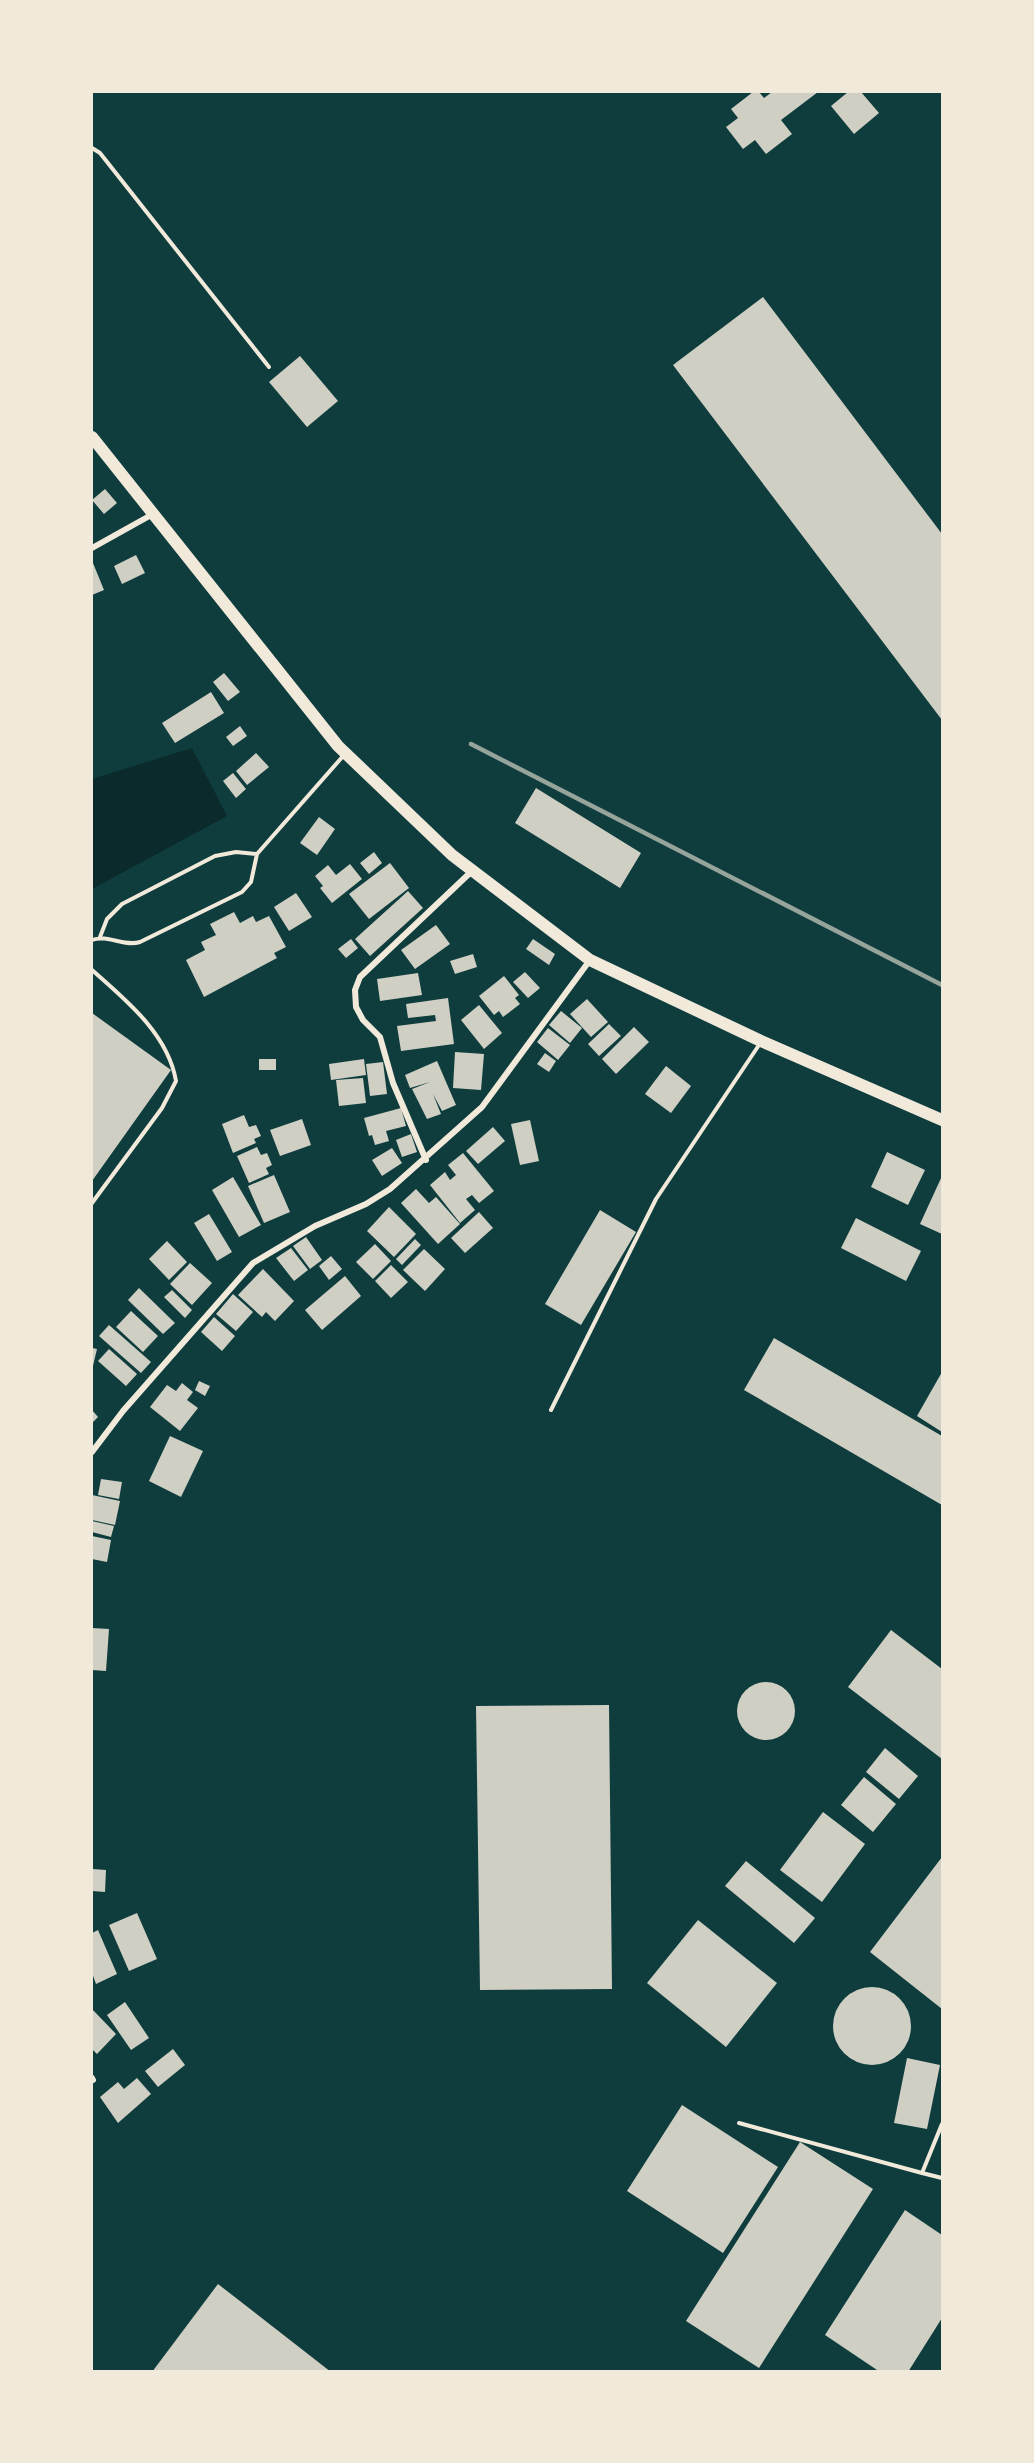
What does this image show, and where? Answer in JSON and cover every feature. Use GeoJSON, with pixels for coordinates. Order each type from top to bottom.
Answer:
{"type":"FeatureCollection","features":[{"type":"Feature","properties":{"kind":"highway"},"geometry":{"type":"LineString","coordinates":[[92,437],[345,753],[452,855],[590,960],[761,1041],[942,1120]]}},
{"type":"Feature","properties":{"kind":"street"},"geometry":{"type":"LineString","coordinates":[[92,548],[153,514]]}},
{"type":"Feature","properties":{"kind":"street"},"geometry":{"type":"LineString","coordinates":[[426,1160],[393,1083],[380,1037],[363,1020],[356,1006],[355,990],[360,977],[472,871]]}},
{"type":"Feature","properties":{"kind":"street"},"geometry":{"type":"LineString","coordinates":[[92,1452],[123,1411],[253,1263],[315,1226],[377,1197],[426,1160],[482,1107],[590,960]]}},
{"type":"Feature","properties":{"kind":"lane"},"geometry":{"type":"LineString","coordinates":[[92,148],[100,153],[268,367]]}},
{"type":"Feature","properties":{"kind":"lane"},"geometry":{"type":"LineString","coordinates":[[92,940],[100,937],[128,945],[140,942],[242,892],[251,882],[256,854],[345,753]]}},
{"type":"Feature","properties":{"kind":"lane"},"geometry":{"type":"LineString","coordinates":[[100,937],[107,919],[122,904],[215,856],[236,852],[256,854]]}},
{"type":"Feature","properties":{"kind":"lane"},"geometry":{"type":"LineString","coordinates":[[92,970],[144,1020],[167,1054],[176,1081],[162,1108],[92,1203]]}},
{"type":"Feature","properties":{"kind":"lane"},"geometry":{"type":"LineString","coordinates":[[551,1410],[656,1199],[761,1041]]}},
{"type":"Feature","properties":{"kind":"lane"},"geometry":{"type":"LineString","coordinates":[[739,2123],[942,2178]]}},
{"type":"Feature","properties":{"kind":"lane"},"geometry":{"type":"LineString","coordinates":[[922,2173],[942,2124]]}},
{"type":"Feature","properties":{"kind":"water"},"geometry":{"type":"Polygon","coordinates":[[[192,748],[227,816],[92,889],[92,779],[192,748]]]}},
{"type":"Feature","properties":{"kind":"building"},"geometry":{"type":"Polygon","coordinates":[[[753,92],[759,92],[764,98],[772,92],[818,92],[781,120],[792,134],[766,154],[755,140],[743,149],[726,127],[738,118],[731,109],[753,92]]]}},
{"type":"Feature","properties":{"kind":"building"},"geometry":{"type":"Polygon","coordinates":[[[848,92],[861,92],[879,113],[854,134],[831,106],[848,92]]]}},
{"type":"Feature","properties":{"kind":"building"},"geometry":{"type":"Polygon","coordinates":[[[763,297],[942,534],[942,720],[673,365],[763,297]]]}},
{"type":"Feature","properties":{"kind":"building"},"geometry":{"type":"Polygon","coordinates":[[[300,356],[338,401],[307,427],[269,382],[300,356]]]}},
{"type":"Feature","properties":{"kind":"building"},"geometry":{"type":"Polygon","coordinates":[[[105,489],[117,503],[104,514],[92,500],[105,489]]]}},
{"type":"Feature","properties":{"kind":"building"},"geometry":{"type":"Polygon","coordinates":[[[136,555],[145,573],[122,584],[114,566],[136,555]]]}},
{"type":"Feature","properties":{"kind":"building"},"geometry":{"type":"Polygon","coordinates":[[[92,564],[104,590],[92,595],[92,564]]]}},
{"type":"Feature","properties":{"kind":"building"},"geometry":{"type":"Polygon","coordinates":[[[224,673],[240,692],[228,701],[213,682],[224,673]]]}},
{"type":"Feature","properties":{"kind":"building"},"geometry":{"type":"Polygon","coordinates":[[[211,692],[224,713],[175,743],[162,723],[211,692]]]}},
{"type":"Feature","properties":{"kind":"building"},"geometry":{"type":"Polygon","coordinates":[[[240,726],[247,736],[233,746],[226,737],[240,726]]]}},
{"type":"Feature","properties":{"kind":"building"},"geometry":{"type":"Polygon","coordinates":[[[256,753],[269,767],[247,785],[236,771],[256,753]]]}},
{"type":"Feature","properties":{"kind":"building"},"geometry":{"type":"Polygon","coordinates":[[[233,773],[246,789],[236,798],[223,781],[233,773]]]}},
{"type":"Feature","properties":{"kind":"building"},"geometry":{"type":"Polygon","coordinates":[[[536,788],[641,853],[620,888],[515,823],[536,788]]]}},
{"type":"Feature","properties":{"kind":"building"},"geometry":{"type":"Polygon","coordinates":[[[319,817],[335,829],[317,855],[300,843],[319,817]]]}},
{"type":"Feature","properties":{"kind":"building"},"geometry":{"type":"Polygon","coordinates":[[[374,852],[382,863],[369,874],[360,863],[374,852]]]}},
{"type":"Feature","properties":{"kind":"building"},"geometry":{"type":"Polygon","coordinates":[[[390,863],[409,888],[369,919],[349,894],[390,863]]]}},
{"type":"Feature","properties":{"kind":"building"},"geometry":{"type":"Polygon","coordinates":[[[350,864],[362,879],[332,903],[320,888],[323,886],[315,876],[328,865],[336,875],[350,864]]]}},
{"type":"Feature","properties":{"kind":"building"},"geometry":{"type":"Polygon","coordinates":[[[408,891],[423,908],[370,956],[355,939],[408,891]]]}},
{"type":"Feature","properties":{"kind":"building"},"geometry":{"type":"Polygon","coordinates":[[[296,893],[312,917],[289,931],[274,907],[296,893]]]}},
{"type":"Feature","properties":{"kind":"building"},"geometry":{"type":"Polygon","coordinates":[[[234,912],[240,923],[253,916],[256,922],[269,916],[286,947],[274,953],[277,958],[204,997],[186,960],[205,950],[201,942],[216,935],[210,924],[234,912]]]}},
{"type":"Feature","properties":{"kind":"building"},"geometry":{"type":"Polygon","coordinates":[[[436,925],[450,944],[415,969],[401,950],[436,925]]]}},
{"type":"Feature","properties":{"kind":"building"},"geometry":{"type":"Polygon","coordinates":[[[351,939],[358,948],[346,958],[338,949],[351,939]]]}},
{"type":"Feature","properties":{"kind":"building"},"geometry":{"type":"Polygon","coordinates":[[[533,939],[555,954],[549,965],[526,949],[533,939]]]}},
{"type":"Feature","properties":{"kind":"building"},"geometry":{"type":"Polygon","coordinates":[[[473,954],[477,967],[455,974],[450,961],[473,954]]]}},
{"type":"Feature","properties":{"kind":"building"},"geometry":{"type":"Polygon","coordinates":[[[525,972],[540,988],[528,998],[513,982],[525,972]]]}},
{"type":"Feature","properties":{"kind":"building"},"geometry":{"type":"Polygon","coordinates":[[[418,973],[422,995],[380,1001],[377,979],[418,973]]]}},
{"type":"Feature","properties":{"kind":"building"},"geometry":{"type":"Polygon","coordinates":[[[504,976],[519,995],[515,998],[520,1004],[503,1017],[499,1011],[494,1015],[479,996],[504,976]]]}},
{"type":"Feature","properties":{"kind":"building"},"geometry":{"type":"Polygon","coordinates":[[[448,998],[454,1044],[401,1051],[397,1026],[436,1021],[435,1015],[408,1018],[406,1004],[448,998]]]}},
{"type":"Feature","properties":{"kind":"building"},"geometry":{"type":"Polygon","coordinates":[[[587,999],[608,1022],[591,1037],[570,1014],[587,999]]]}},
{"type":"Feature","properties":{"kind":"building"},"geometry":{"type":"Polygon","coordinates":[[[479,1005],[502,1033],[484,1049],[461,1020],[479,1005]]]}},
{"type":"Feature","properties":{"kind":"building"},"geometry":{"type":"Polygon","coordinates":[[[561,1011],[582,1028],[570,1043],[549,1025],[561,1011]]]}},
{"type":"Feature","properties":{"kind":"building"},"geometry":{"type":"Polygon","coordinates":[[[92,1013],[171,1070],[92,1181],[92,1013]]]}},
{"type":"Feature","properties":{"kind":"building"},"geometry":{"type":"Polygon","coordinates":[[[609,1024],[621,1036],[599,1056],[588,1044],[609,1024]]]}},
{"type":"Feature","properties":{"kind":"building"},"geometry":{"type":"Polygon","coordinates":[[[634,1027],[649,1042],[616,1074],[602,1059],[634,1027]]]}},
{"type":"Feature","properties":{"kind":"building"},"geometry":{"type":"Polygon","coordinates":[[[548,1028],[570,1045],[558,1060],[537,1042],[548,1028]]]}},
{"type":"Feature","properties":{"kind":"building"},"geometry":{"type":"Polygon","coordinates":[[[455,1052],[484,1054],[481,1090],[453,1088],[455,1052]]]}},
{"type":"Feature","properties":{"kind":"building"},"geometry":{"type":"Polygon","coordinates":[[[545,1053],[556,1061],[549,1072],[537,1064],[545,1053]]]}},
{"type":"Feature","properties":{"kind":"building"},"geometry":{"type":"Polygon","coordinates":[[[259,1059],[276,1059],[276,1070],[259,1070],[259,1059]]]}},
{"type":"Feature","properties":{"kind":"building"},"geometry":{"type":"Polygon","coordinates":[[[364,1059],[366,1075],[331,1080],[329,1064],[364,1059]]]}},
{"type":"Feature","properties":{"kind":"building"},"geometry":{"type":"Polygon","coordinates":[[[437,1061],[456,1105],[442,1111],[433,1094],[441,1114],[427,1119],[412,1089],[430,1082],[410,1088],[405,1075],[437,1061]]]}},
{"type":"Feature","properties":{"kind":"building"},"geometry":{"type":"Polygon","coordinates":[[[383,1062],[387,1094],[370,1096],[366,1064],[383,1062]]]}},
{"type":"Feature","properties":{"kind":"building"},"geometry":{"type":"Polygon","coordinates":[[[666,1066],[691,1086],[671,1113],[645,1094],[666,1066]]]}},
{"type":"Feature","properties":{"kind":"building"},"geometry":{"type":"Polygon","coordinates":[[[363,1078],[366,1103],[339,1106],[336,1080],[363,1078]]]}},
{"type":"Feature","properties":{"kind":"building"},"geometry":{"type":"Polygon","coordinates":[[[401,1108],[406,1126],[386,1131],[389,1141],[375,1145],[372,1135],[369,1136],[364,1118],[401,1108]]]}},
{"type":"Feature","properties":{"kind":"building"},"geometry":{"type":"Polygon","coordinates":[[[244,1115],[249,1127],[256,1125],[261,1136],[254,1139],[256,1143],[233,1153],[222,1124],[244,1115]]]}},
{"type":"Feature","properties":{"kind":"building"},"geometry":{"type":"Polygon","coordinates":[[[302,1119],[311,1145],[280,1156],[270,1130],[302,1119]]]}},
{"type":"Feature","properties":{"kind":"building"},"geometry":{"type":"Polygon","coordinates":[[[530,1120],[539,1161],[520,1165],[511,1124],[530,1120]]]}},
{"type":"Feature","properties":{"kind":"building"},"geometry":{"type":"Polygon","coordinates":[[[493,1127],[505,1141],[478,1164],[466,1151],[493,1127]]]}},
{"type":"Feature","properties":{"kind":"building"},"geometry":{"type":"Polygon","coordinates":[[[411,1134],[417,1152],[402,1157],[396,1140],[411,1134]]]}},
{"type":"Feature","properties":{"kind":"building"},"geometry":{"type":"Polygon","coordinates":[[[257,1147],[261,1155],[267,1153],[272,1165],[266,1168],[269,1174],[249,1183],[237,1156],[257,1147]]]}},
{"type":"Feature","properties":{"kind":"building"},"geometry":{"type":"Polygon","coordinates":[[[392,1148],[402,1163],[382,1176],[372,1160],[392,1148]]]}},
{"type":"Feature","properties":{"kind":"building"},"geometry":{"type":"Polygon","coordinates":[[[887,1152],[925,1170],[908,1205],[871,1187],[887,1152]]]}},
{"type":"Feature","properties":{"kind":"building"},"geometry":{"type":"Polygon","coordinates":[[[463,1153],[494,1191],[479,1203],[472,1195],[466,1199],[475,1210],[460,1223],[430,1185],[445,1172],[450,1180],[456,1175],[448,1165],[463,1153]]]}},
{"type":"Feature","properties":{"kind":"building"},"geometry":{"type":"Polygon","coordinates":[[[274,1175],[290,1212],[264,1223],[248,1186],[274,1175]]]}},
{"type":"Feature","properties":{"kind":"building"},"geometry":{"type":"Polygon","coordinates":[[[942,1176],[942,1234],[920,1224],[942,1176]]]}},
{"type":"Feature","properties":{"kind":"building"},"geometry":{"type":"Polygon","coordinates":[[[233,1177],[261,1225],[239,1237],[212,1190],[233,1177]]]}},
{"type":"Feature","properties":{"kind":"building"},"geometry":{"type":"Polygon","coordinates":[[[416,1189],[429,1203],[436,1197],[460,1224],[438,1244],[401,1203],[416,1189]]]}},
{"type":"Feature","properties":{"kind":"building"},"geometry":{"type":"Polygon","coordinates":[[[389,1207],[416,1234],[394,1257],[367,1231],[389,1207]]]}},
{"type":"Feature","properties":{"kind":"building"},"geometry":{"type":"Polygon","coordinates":[[[600,1210],[636,1232],[581,1325],[545,1304],[600,1210]]]}},
{"type":"Feature","properties":{"kind":"building"},"geometry":{"type":"Polygon","coordinates":[[[479,1212],[493,1228],[465,1253],[451,1238],[479,1212]]]}},
{"type":"Feature","properties":{"kind":"building"},"geometry":{"type":"Polygon","coordinates":[[[209,1214],[232,1252],[217,1261],[194,1223],[209,1214]]]}},
{"type":"Feature","properties":{"kind":"building"},"geometry":{"type":"Polygon","coordinates":[[[856,1218],[921,1251],[906,1281],[841,1248],[856,1218]]]}},
{"type":"Feature","properties":{"kind":"building"},"geometry":{"type":"Polygon","coordinates":[[[306,1237],[322,1260],[310,1269],[293,1246],[306,1237]]]}},
{"type":"Feature","properties":{"kind":"building"},"geometry":{"type":"Polygon","coordinates":[[[415,1239],[421,1245],[402,1265],[396,1259],[415,1239]]]}},
{"type":"Feature","properties":{"kind":"building"},"geometry":{"type":"Polygon","coordinates":[[[167,1241],[187,1262],[169,1280],[149,1259],[167,1241]]]}},
{"type":"Feature","properties":{"kind":"building"},"geometry":{"type":"Polygon","coordinates":[[[375,1244],[391,1261],[373,1279],[356,1262],[375,1244]]]}},
{"type":"Feature","properties":{"kind":"building"},"geometry":{"type":"Polygon","coordinates":[[[291,1248],[308,1270],[294,1281],[276,1258],[291,1248]]]}},
{"type":"Feature","properties":{"kind":"building"},"geometry":{"type":"Polygon","coordinates":[[[424,1249],[445,1269],[425,1291],[403,1270],[424,1249]]]}},
{"type":"Feature","properties":{"kind":"building"},"geometry":{"type":"Polygon","coordinates":[[[331,1256],[342,1269],[329,1280],[319,1266],[331,1256]]]}},
{"type":"Feature","properties":{"kind":"building"},"geometry":{"type":"Polygon","coordinates":[[[190,1263],[212,1283],[192,1305],[170,1284],[190,1263]]]}},
{"type":"Feature","properties":{"kind":"building"},"geometry":{"type":"Polygon","coordinates":[[[391,1265],[408,1282],[391,1298],[375,1281],[391,1265]]]}},
{"type":"Feature","properties":{"kind":"building"},"geometry":{"type":"Polygon","coordinates":[[[263,1269],[294,1301],[275,1321],[266,1312],[262,1317],[238,1295],[263,1269]]]}},
{"type":"Feature","properties":{"kind":"building"},"geometry":{"type":"Polygon","coordinates":[[[345,1276],[361,1296],[322,1330],[305,1310],[345,1276]]]}},
{"type":"Feature","properties":{"kind":"building"},"geometry":{"type":"Polygon","coordinates":[[[139,1288],[175,1323],[163,1334],[128,1300],[139,1288]]]}},
{"type":"Feature","properties":{"kind":"building"},"geometry":{"type":"Polygon","coordinates":[[[172,1290],[192,1310],[185,1318],[164,1297],[172,1290]]]}},
{"type":"Feature","properties":{"kind":"building"},"geometry":{"type":"Polygon","coordinates":[[[233,1294],[253,1312],[236,1331],[216,1314],[233,1294]]]}},
{"type":"Feature","properties":{"kind":"building"},"geometry":{"type":"Polygon","coordinates":[[[131,1311],[158,1336],[143,1352],[116,1327],[131,1311]]]}},
{"type":"Feature","properties":{"kind":"building"},"geometry":{"type":"Polygon","coordinates":[[[214,1317],[235,1336],[222,1351],[201,1332],[214,1317]]]}},
{"type":"Feature","properties":{"kind":"building"},"geometry":{"type":"Polygon","coordinates":[[[109,1325],[151,1362],[141,1373],[99,1336],[109,1325]]]}},
{"type":"Feature","properties":{"kind":"building"},"geometry":{"type":"Polygon","coordinates":[[[774,1338],[942,1436],[942,1505],[744,1390],[774,1338]]]}},
{"type":"Feature","properties":{"kind":"building"},"geometry":{"type":"Polygon","coordinates":[[[92,1348],[97,1349],[92,1370],[92,1348]]]}},
{"type":"Feature","properties":{"kind":"building"},"geometry":{"type":"Polygon","coordinates":[[[109,1349],[137,1374],[126,1386],[98,1361],[109,1349]]]}},
{"type":"Feature","properties":{"kind":"building"},"geometry":{"type":"Polygon","coordinates":[[[942,1372],[942,1432],[917,1416],[942,1372]]]}},
{"type":"Feature","properties":{"kind":"building"},"geometry":{"type":"Polygon","coordinates":[[[199,1381],[210,1386],[205,1396],[195,1390],[199,1381]]]}},
{"type":"Feature","properties":{"kind":"building"},"geometry":{"type":"Polygon","coordinates":[[[182,1383],[193,1392],[187,1400],[198,1408],[180,1431],[150,1407],[167,1385],[176,1391],[182,1383]]]}},
{"type":"Feature","properties":{"kind":"building"},"geometry":{"type":"Polygon","coordinates":[[[92,1410],[98,1417],[92,1423],[92,1410]]]}},
{"type":"Feature","properties":{"kind":"building"},"geometry":{"type":"Polygon","coordinates":[[[170,1436],[203,1451],[181,1497],[149,1481],[170,1436]]]}},
{"type":"Feature","properties":{"kind":"building"},"geometry":{"type":"Polygon","coordinates":[[[101,1479],[122,1482],[119,1499],[98,1495],[101,1479]]]}},
{"type":"Feature","properties":{"kind":"building"},"geometry":{"type":"Polygon","coordinates":[[[92,1495],[120,1501],[115,1525],[92,1520],[92,1495]]]}},
{"type":"Feature","properties":{"kind":"building"},"geometry":{"type":"Polygon","coordinates":[[[92,1521],[114,1526],[111,1537],[92,1532],[92,1521]]]}},
{"type":"Feature","properties":{"kind":"building"},"geometry":{"type":"Polygon","coordinates":[[[92,1536],[111,1540],[107,1562],[92,1559],[92,1536]]]}},
{"type":"Feature","properties":{"kind":"building"},"geometry":{"type":"Polygon","coordinates":[[[92,1628],[109,1629],[106,1671],[92,1670],[92,1628]]]}},
{"type":"Feature","properties":{"kind":"building"},"geometry":{"type":"Polygon","coordinates":[[[891,1630],[942,1669],[942,1759],[848,1687],[891,1630]]]}},
{"type":"Feature","properties":{"kind":"building"},"geometry":{"type":"Polygon","coordinates":[[[760,1682],[772,1682],[787,1690],[795,1705],[795,1717],[787,1732],[772,1740],[760,1740],[745,1732],[737,1717],[737,1705],[745,1690],[760,1682]]]}},
{"type":"Feature","properties":{"kind":"building"},"geometry":{"type":"Polygon","coordinates":[[[609,1705],[612,1989],[480,1990],[476,1706],[609,1705]]]}},
{"type":"Feature","properties":{"kind":"building"},"geometry":{"type":"Polygon","coordinates":[[[885,1748],[918,1776],[899,1799],[866,1772],[885,1748]]]}},
{"type":"Feature","properties":{"kind":"building"},"geometry":{"type":"Polygon","coordinates":[[[864,1777],[896,1804],[873,1832],[841,1805],[864,1777]]]}},
{"type":"Feature","properties":{"kind":"building"},"geometry":{"type":"Polygon","coordinates":[[[823,1812],[865,1844],[822,1902],[780,1870],[823,1812]]]}},
{"type":"Feature","properties":{"kind":"building"},"geometry":{"type":"Polygon","coordinates":[[[942,1857],[942,2009],[870,1952],[942,1857]]]}},
{"type":"Feature","properties":{"kind":"building"},"geometry":{"type":"Polygon","coordinates":[[[746,1861],[815,1918],[794,1943],[725,1886],[746,1861]]]}},
{"type":"Feature","properties":{"kind":"building"},"geometry":{"type":"Polygon","coordinates":[[[92,1869],[106,1870],[105,1892],[92,1891],[92,1869]]]}},
{"type":"Feature","properties":{"kind":"building"},"geometry":{"type":"Polygon","coordinates":[[[137,1913],[157,1959],[129,1971],[109,1925],[137,1913]]]}},
{"type":"Feature","properties":{"kind":"building"},"geometry":{"type":"Polygon","coordinates":[[[698,1920],[777,1983],[726,2047],[647,1983],[698,1920]]]}},
{"type":"Feature","properties":{"kind":"building"},"geometry":{"type":"Polygon","coordinates":[[[98,1930],[117,1974],[96,1984],[92,1973],[92,1933],[98,1930]]]}},
{"type":"Feature","properties":{"kind":"building"},"geometry":{"type":"Polygon","coordinates":[[[872,1987],[887,1990],[900,1998],[908,2011],[911,2026],[908,2041],[900,2054],[887,2062],[872,2065],[857,2062],[844,2054],[836,2041],[833,2026],[836,2011],[844,1998],[857,1990],[872,1987]]]}},
{"type":"Feature","properties":{"kind":"building"},"geometry":{"type":"Polygon","coordinates":[[[125,2002],[149,2038],[131,2050],[107,2015],[125,2002]]]}},
{"type":"Feature","properties":{"kind":"building"},"geometry":{"type":"Polygon","coordinates":[[[92,2009],[116,2034],[97,2054],[92,2049],[92,2009]]]}},
{"type":"Feature","properties":{"kind":"building"},"geometry":{"type":"Polygon","coordinates":[[[173,2049],[185,2065],[158,2087],[145,2071],[173,2049]]]}},
{"type":"Feature","properties":{"kind":"building"},"geometry":{"type":"Polygon","coordinates":[[[907,2058],[940,2065],[927,2129],[894,2123],[907,2058]]]}},
{"type":"Feature","properties":{"kind":"building"},"geometry":{"type":"Polygon","coordinates":[[[137,2078],[151,2094],[118,2123],[100,2097],[118,2082],[124,2089],[137,2078]]]}},
{"type":"Feature","properties":{"kind":"building"},"geometry":{"type":"Polygon","coordinates":[[[682,2105],[778,2167],[723,2253],[627,2191],[682,2105]]]}},
{"type":"Feature","properties":{"kind":"building"},"geometry":{"type":"Polygon","coordinates":[[[800,2142],[873,2189],[759,2368],[686,2321],[800,2142]]]}},
{"type":"Feature","properties":{"kind":"building"},"geometry":{"type":"Polygon","coordinates":[[[905,2210],[942,2235],[942,2318],[908,2372],[880,2372],[825,2335],[905,2210]]]}},
{"type":"Feature","properties":{"kind":"building"},"geometry":{"type":"Polygon","coordinates":[[[218,2284],[331,2372],[152,2372],[218,2284]]]}},
{"type":"Feature","properties":{"kind":"railway"},"geometry":{"type":"LineString","coordinates":[[471,744],[942,985]]}}]}
